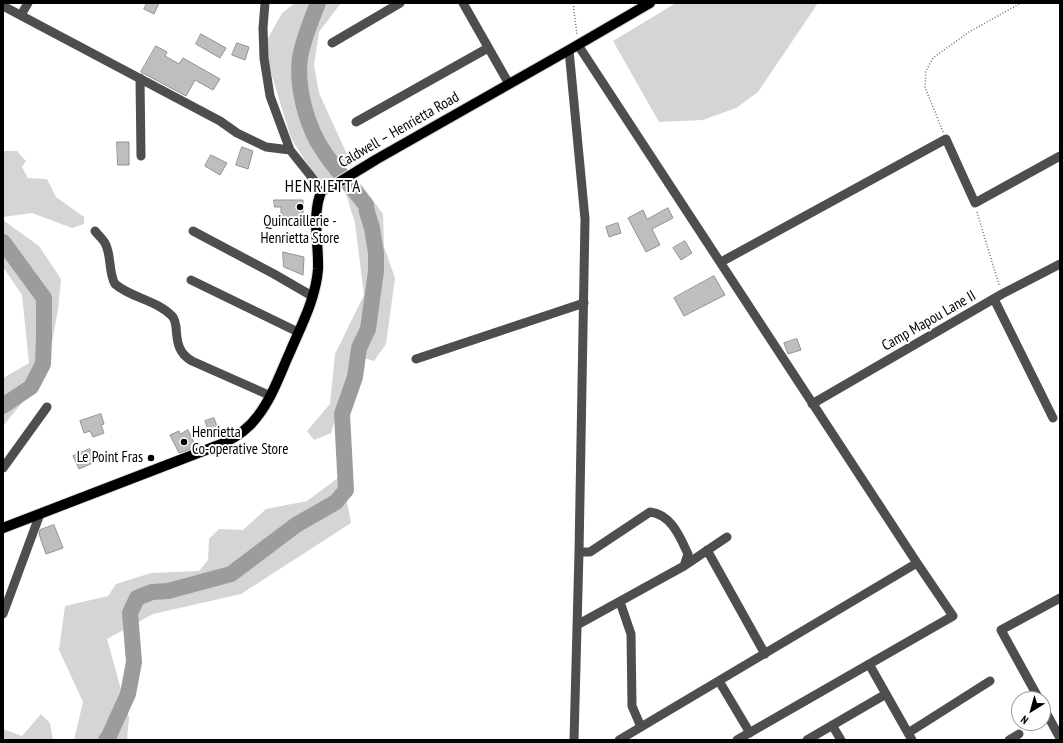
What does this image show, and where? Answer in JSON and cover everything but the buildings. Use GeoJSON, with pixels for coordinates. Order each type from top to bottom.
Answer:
{"type":"FeatureCollection","features":[{"type":"Feature","properties":{"kind":"main road","name":"Caldwell – Henrietta Road"},"geometry":{"type":"LineString","coordinates":[[327,189],[650,3]]}},
{"type":"Feature","properties":{"kind":"main road"},"geometry":{"type":"LineString","coordinates":[[3,528],[224,443],[238,436],[256,419],[271,396],[309,307],[318,269],[316,215],[318,198],[327,189]]}},
{"type":"Feature","properties":{"kind":"street"},"geometry":{"type":"LineString","coordinates":[[21,15],[28,3]]}},
{"type":"Feature","properties":{"kind":"street"},"geometry":{"type":"LineString","coordinates":[[265,3],[264,58],[270,96],[290,150],[327,189]]}},
{"type":"Feature","properties":{"kind":"street"},"geometry":{"type":"LineString","coordinates":[[332,43],[400,3]]}},
{"type":"Feature","properties":{"kind":"street"},"geometry":{"type":"LineString","coordinates":[[463,3],[509,84]]}},
{"type":"Feature","properties":{"kind":"street"},"geometry":{"type":"LineString","coordinates":[[3,6],[220,121],[236,133],[266,147],[290,150]]}},
{"type":"Feature","properties":{"kind":"street"},"geometry":{"type":"LineString","coordinates":[[356,122],[488,48]]}},
{"type":"Feature","properties":{"kind":"street"},"geometry":{"type":"LineString","coordinates":[[574,48],[721,262],[812,404],[953,616],[737,740]]}},
{"type":"Feature","properties":{"kind":"street"},"geometry":{"type":"LineString","coordinates":[[574,48],[585,220],[574,740]]}},
{"type":"Feature","properties":{"kind":"street"},"geometry":{"type":"LineString","coordinates":[[140,78],[141,156]]}},
{"type":"Feature","properties":{"kind":"street"},"geometry":{"type":"LineString","coordinates":[[721,262],[946,139],[975,203],[1060,156]]}},
{"type":"Feature","properties":{"kind":"street"},"geometry":{"type":"LineString","coordinates":[[95,231],[105,242],[108,251],[112,280],[115,284],[164,309],[172,316],[175,321],[180,348],[184,357],[271,396]]}},
{"type":"Feature","properties":{"kind":"street"},"geometry":{"type":"LineString","coordinates":[[193,231],[312,296]]}},
{"type":"Feature","properties":{"kind":"street","name":"Camp Mapou Lane II"},"geometry":{"type":"LineString","coordinates":[[812,404],[998,297],[1060,264]]}},
{"type":"Feature","properties":{"kind":"street"},"geometry":{"type":"LineString","coordinates":[[191,280],[298,332]]}},
{"type":"Feature","properties":{"kind":"street"},"geometry":{"type":"LineString","coordinates":[[998,297],[1053,418]]}},
{"type":"Feature","properties":{"kind":"street"},"geometry":{"type":"LineString","coordinates":[[416,359],[584,302]]}},
{"type":"Feature","properties":{"kind":"street"},"geometry":{"type":"LineString","coordinates":[[3,468],[47,407]]}},
{"type":"Feature","properties":{"kind":"street"},"geometry":{"type":"LineString","coordinates":[[579,552],[590,552],[650,512],[658,513],[669,520],[688,554],[684,566]]}},
{"type":"Feature","properties":{"kind":"street"},"geometry":{"type":"LineString","coordinates":[[3,614],[40,514]]}},
{"type":"Feature","properties":{"kind":"street"},"geometry":{"type":"LineString","coordinates":[[577,625],[684,566],[727,537]]}},
{"type":"Feature","properties":{"kind":"street"},"geometry":{"type":"LineString","coordinates":[[707,550],[765,654]]}},
{"type":"Feature","properties":{"kind":"street"},"geometry":{"type":"LineString","coordinates":[[619,740],[917,564]]}},
{"type":"Feature","properties":{"kind":"street"},"geometry":{"type":"LineString","coordinates":[[1035,691],[1001,630],[1060,598]]}},
{"type":"Feature","properties":{"kind":"street"},"geometry":{"type":"LineString","coordinates":[[620,602],[631,634],[632,706],[641,727]]}},
{"type":"Feature","properties":{"kind":"street"},"geometry":{"type":"LineString","coordinates":[[869,664],[910,736],[990,681]]}},
{"type":"Feature","properties":{"kind":"street"},"geometry":{"type":"LineString","coordinates":[[718,681],[750,733]]}},
{"type":"Feature","properties":{"kind":"street"},"geometry":{"type":"LineString","coordinates":[[807,740],[886,694]]}},
{"type":"Feature","properties":{"kind":"street"},"geometry":{"type":"LineString","coordinates":[[1051,722],[1060,738]]}},
{"type":"Feature","properties":{"kind":"street"},"geometry":{"type":"LineString","coordinates":[[832,725],[841,740]]}},
{"type":"Feature","properties":{"kind":"street"},"geometry":{"type":"LineString","coordinates":[[1009,740],[1019,734]]}},
{"type":"Feature","properties":{"kind":"path"},"geometry":{"type":"LineString","coordinates":[[574,3],[574,48]]}},
{"type":"Feature","properties":{"kind":"path"},"geometry":{"type":"LineString","coordinates":[[946,139],[925,87],[926,71],[933,58],[969,32],[1021,3]]}},
{"type":"Feature","properties":{"kind":"path"},"geometry":{"type":"LineString","coordinates":[[975,203],[998,297]]}},
{"type":"Feature","properties":{"kind":"shaded area"},"geometry":{"type":"Polygon","coordinates":[[[295,3],[341,3],[319,32],[314,65],[319,93],[350,161],[336,176],[323,182],[311,170],[291,138],[268,63],[267,40],[282,13],[295,3]]]}},
{"type":"Feature","properties":{"kind":"shaded area"},"geometry":{"type":"Polygon","coordinates":[[[676,3],[818,3],[758,92],[736,108],[703,120],[659,122],[613,41],[676,3]]]}},
{"type":"Feature","properties":{"kind":"shaded area"},"geometry":{"type":"Polygon","coordinates":[[[3,151],[17,151],[26,161],[22,167],[28,178],[47,179],[56,197],[84,217],[84,224],[72,228],[32,213],[3,217],[3,151]]]}},
{"type":"Feature","properties":{"kind":"shaded area"},"geometry":{"type":"Polygon","coordinates":[[[355,182],[361,184],[383,214],[384,247],[395,278],[386,344],[374,361],[354,355],[331,433],[314,440],[307,431],[330,404],[335,354],[364,295],[355,223],[346,194],[355,182]]]}},
{"type":"Feature","properties":{"kind":"shaded area"},"geometry":{"type":"Polygon","coordinates":[[[3,220],[39,246],[61,279],[58,310],[46,374],[3,426],[3,380],[5,377],[29,363],[22,295],[3,267],[3,220]]]}},
{"type":"Feature","properties":{"kind":"shaded area"},"geometry":{"type":"Polygon","coordinates":[[[342,475],[351,523],[241,594],[153,614],[107,639],[129,718],[127,740],[74,740],[83,702],[59,650],[65,606],[108,596],[116,584],[151,573],[199,571],[208,560],[209,539],[219,529],[243,530],[266,509],[307,501],[342,475]]]}},
{"type":"Feature","properties":{"kind":"shaded area"},"geometry":{"type":"Polygon","coordinates":[[[41,714],[50,723],[53,740],[3,740],[3,729],[22,736],[41,714]]]}},
{"type":"Feature","properties":{"kind":"waterway"},"geometry":{"type":"LineString","coordinates":[[106,740],[128,694],[134,662],[130,613],[137,598],[152,592],[168,591],[231,574],[296,525],[336,502],[346,490],[342,414],[355,377],[359,348],[368,329],[376,271],[376,253],[366,205],[324,152],[313,131],[304,107],[300,82],[300,58],[305,37],[318,3]]}},
{"type":"Feature","properties":{"kind":"waterway"},"geometry":{"type":"LineString","coordinates":[[3,242],[44,298],[43,364],[31,387],[3,406]]}},
{"type":"Feature","properties":{"kind":"place","name":"Quincaillerie - Henrietta Store"},"geometry":{"type":"Point","coordinates":[300,207]}},
{"type":"Feature","properties":{"kind":"place","name":"Henrietta Co-operative Store"},"geometry":{"type":"Point","coordinates":[184,442]}},
{"type":"Feature","properties":{"kind":"place","name":"Le Point Fras"},"geometry":{"type":"Point","coordinates":[151,458]}},
{"type":"Feature","properties":{"kind":"district","name":"HENRIETTA"},"geometry":{"type":"Point","coordinates":[323,187]}}]}
